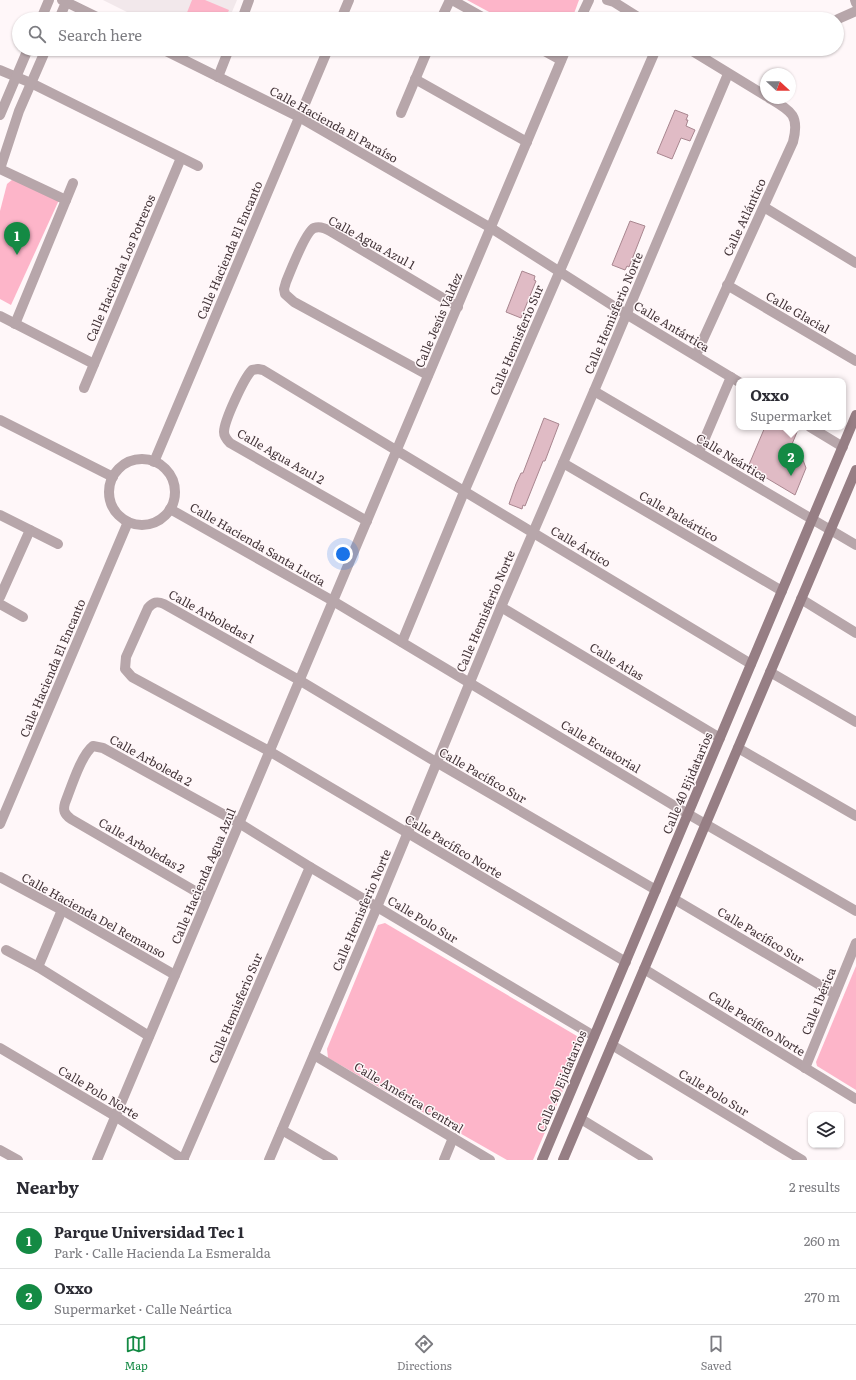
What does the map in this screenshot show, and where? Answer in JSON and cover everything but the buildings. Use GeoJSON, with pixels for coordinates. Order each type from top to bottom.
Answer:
{"type":"FeatureCollection","features":[{"type":"Feature","properties":{"kind":"main road","name":"Calle 40 Ejidatarios"},"geometry":{"type":"LineString","coordinates":[[542,1160],[856,415]]}},
{"type":"Feature","properties":{"kind":"main road"},"geometry":{"type":"LineString","coordinates":[[564,1160],[856,470]]}},
{"type":"Feature","properties":{"kind":"street"},"geometry":{"type":"LineString","coordinates":[[44,12],[49,0]]}},
{"type":"Feature","properties":{"kind":"street"},"geometry":{"type":"LineString","coordinates":[[245,12],[249,0]]}},
{"type":"Feature","properties":{"kind":"street"},"geometry":{"type":"LineString","coordinates":[[344,12],[349,0]]}},
{"type":"Feature","properties":{"kind":"street"},"geometry":{"type":"LineString","coordinates":[[445,12],[451,0],[473,12]]}},
{"type":"Feature","properties":{"kind":"street"},"geometry":{"type":"LineString","coordinates":[[583,12],[589,0]]}},
{"type":"Feature","properties":{"kind":"street"},"geometry":{"type":"LineString","coordinates":[[61,12],[65,1],[87,12]]}},
{"type":"Feature","properties":{"kind":"street"},"geometry":{"type":"LineString","coordinates":[[611,1],[629,12]]}},
{"type":"Feature","properties":{"kind":"street"},"geometry":{"type":"LineString","coordinates":[[844,16],[856,10]]}},
{"type":"Feature","properties":{"kind":"street"},"geometry":{"type":"LineString","coordinates":[[0,115],[25,56]]}},
{"type":"Feature","properties":{"kind":"street"},"geometry":{"type":"LineString","coordinates":[[43,56],[19,111],[0,169],[66,200]]}},
{"type":"Feature","properties":{"kind":"street","name":"Calle Hacienda El Paraíso"},"geometry":{"type":"LineString","coordinates":[[176,56],[299,118],[491,228]]}},
{"type":"Feature","properties":{"kind":"street"},"geometry":{"type":"LineString","coordinates":[[218,77],[226,56]]}},
{"type":"Feature","properties":{"kind":"street","name":"Calle Hacienda El Encanto"},"geometry":{"type":"LineString","coordinates":[[154,462],[325,56]]}},
{"type":"Feature","properties":{"kind":"street"},"geometry":{"type":"LineString","coordinates":[[401,113],[425,56]]}},
{"type":"Feature","properties":{"kind":"street"},"geometry":{"type":"LineString","coordinates":[[554,56],[561,60]]}},
{"type":"Feature","properties":{"kind":"street","name":"Calle Jesús Valdez"},"geometry":{"type":"LineString","coordinates":[[333,601],[563,56]]}},
{"type":"Feature","properties":{"kind":"street","name":"Calle Hemisferio Sur"},"geometry":{"type":"LineString","coordinates":[[402,642],[464,492],[653,56]]}},
{"type":"Feature","properties":{"kind":"street"},"geometry":{"type":"LineString","coordinates":[[700,56],[760,93]]}},
{"type":"Feature","properties":{"kind":"street"},"geometry":{"type":"LineString","coordinates":[[0,70],[31,83],[198,166]]}},
{"type":"Feature","properties":{"kind":"street","name":"Calle Hemisferio Norte"},"geometry":{"type":"LineString","coordinates":[[269,1160],[377,907],[469,682],[728,74]]}},
{"type":"Feature","properties":{"kind":"street"},"geometry":{"type":"LineString","coordinates":[[416,79],[527,142]]}},
{"type":"Feature","properties":{"kind":"street","name":"Calle Atlántico"},"geometry":{"type":"LineString","coordinates":[[696,355],[793,142],[796,132],[796,122],[794,116],[780,104]]}},
{"type":"Feature","properties":{"kind":"street","name":"Calle Hacienda Los Potreros"},"geometry":{"type":"LineString","coordinates":[[84,388],[181,158]]}},
{"type":"Feature","properties":{"kind":"street"},"geometry":{"type":"LineString","coordinates":[[15,324],[73,183]]}},
{"type":"Feature","properties":{"kind":"street"},"geometry":{"type":"LineString","coordinates":[[764,207],[856,263]]}},
{"type":"Feature","properties":{"kind":"street","name":"Calle Agua Azul 1"},"geometry":{"type":"LineString","coordinates":[[428,375],[294,302],[285,294],[284,289],[286,282],[308,234],[311,230],[319,227],[330,231],[458,307]]}},
{"type":"Feature","properties":{"kind":"street","name":"Calle Antártica"},"geometry":{"type":"LineString","coordinates":[[491,228],[626,314],[735,380]]}},
{"type":"Feature","properties":{"kind":"street","name":"Calle Glacial"},"geometry":{"type":"LineString","coordinates":[[727,285],[856,361]]}},
{"type":"Feature","properties":{"kind":"street"},"geometry":{"type":"LineString","coordinates":[[0,316],[94,364]]}},
{"type":"Feature","properties":{"kind":"street","name":"Calle Agua Azul 2"},"geometry":{"type":"LineString","coordinates":[[367,521],[230,443],[224,434],[228,417],[245,379],[252,370],[258,369],[263,370],[397,450]]}},
{"type":"Feature","properties":{"kind":"street"},"geometry":{"type":"LineString","coordinates":[[699,452],[735,380]]}},
{"type":"Feature","properties":{"kind":"street","name":"Calle Neártica"},"geometry":{"type":"LineString","coordinates":[[594,391],[856,545]]}},
{"type":"Feature","properties":{"kind":"street"},"geometry":{"type":"LineString","coordinates":[[0,420],[113,477]]}},
{"type":"Feature","properties":{"kind":"street"},"geometry":{"type":"LineString","coordinates":[[815,430],[843,447]]}},
{"type":"Feature","properties":{"kind":"street","name":"Calle Ártico"},"geometry":{"type":"LineString","coordinates":[[397,450],[464,492],[751,664]]}},
{"type":"Feature","properties":{"kind":"street"},"geometry":{"type":"LineString","coordinates":[[144,459],[154,462],[165,470],[173,481],[175,491],[174,500],[170,509],[156,522],[147,525],[138,525],[128,522],[113,508],[110,498],[110,487],[113,477],[118,470],[135,460],[144,459]]}},
{"type":"Feature","properties":{"kind":"street","name":"Calle Paleártico"},"geometry":{"type":"LineString","coordinates":[[562,463],[782,591]]}},
{"type":"Feature","properties":{"kind":"street","name":"Calle Hacienda Santa Lucía"},"geometry":{"type":"LineString","coordinates":[[170,509],[333,601]]}},
{"type":"Feature","properties":{"kind":"street"},"geometry":{"type":"LineString","coordinates":[[0,515],[58,544]]}},
{"type":"Feature","properties":{"kind":"street","name":"Calle Hacienda El Encanto"},"geometry":{"type":"LineString","coordinates":[[0,824],[128,522]]}},
{"type":"Feature","properties":{"kind":"street"},"geometry":{"type":"LineString","coordinates":[[0,597],[30,530]]}},
{"type":"Feature","properties":{"kind":"street"},"geometry":{"type":"LineString","coordinates":[[801,599],[856,633]]}},
{"type":"Feature","properties":{"kind":"street","name":"Calle Ecuatorial"},"geometry":{"type":"LineString","coordinates":[[333,601],[688,814],[706,823],[856,911]]}},
{"type":"Feature","properties":{"kind":"street","name":"Calle Hacienda Agua Azul"},"geometry":{"type":"LineString","coordinates":[[97,1160],[333,601]]}},
{"type":"Feature","properties":{"kind":"street","name":"Calle Arboledas 1"},"geometry":{"type":"LineString","coordinates":[[269,752],[132,677],[125,669],[126,657],[148,608],[155,602],[160,602],[299,680]]}},
{"type":"Feature","properties":{"kind":"street"},"geometry":{"type":"LineString","coordinates":[[0,604],[23,617]]}},
{"type":"Feature","properties":{"kind":"street","name":"Calle Atlas"},"geometry":{"type":"LineString","coordinates":[[501,607],[720,738]]}},
{"type":"Feature","properties":{"kind":"street"},"geometry":{"type":"LineString","coordinates":[[770,672],[856,722]]}},
{"type":"Feature","properties":{"kind":"street","name":"Calle Pacífico Sur"},"geometry":{"type":"LineString","coordinates":[[299,680],[436,762],[656,890]]}},
{"type":"Feature","properties":{"kind":"street","name":"Calle Arboleda 2"},"geometry":{"type":"LineString","coordinates":[[64,812],[63,808],[65,802],[84,758],[90,748],[93,746],[98,746],[239,823]]}},
{"type":"Feature","properties":{"kind":"street"},"geometry":{"type":"LineString","coordinates":[[738,748],[856,816]]}},
{"type":"Feature","properties":{"kind":"street","name":"Calle Pacífico Norte"},"geometry":{"type":"LineString","coordinates":[[269,752],[626,962]]}},
{"type":"Feature","properties":{"kind":"street","name":"Calle Arboledas 2"},"geometry":{"type":"LineString","coordinates":[[64,812],[71,819],[208,898]]}},
{"type":"Feature","properties":{"kind":"street","name":"Calle Polo Sur"},"geometry":{"type":"LineString","coordinates":[[239,823],[310,867],[594,1036]]}},
{"type":"Feature","properties":{"kind":"street","name":"Calle Hemisferio Sur"},"geometry":{"type":"LineString","coordinates":[[183,1160],[310,867]]}},
{"type":"Feature","properties":{"kind":"street","name":"Calle Hacienda Del Remanso"},"geometry":{"type":"LineString","coordinates":[[0,877],[62,910],[175,975]]}},
{"type":"Feature","properties":{"kind":"street","name":"Calle Pacífico Sur"},"geometry":{"type":"LineString","coordinates":[[674,899],[835,994]]}},
{"type":"Feature","properties":{"kind":"street"},"geometry":{"type":"LineString","coordinates":[[38,967],[62,910]]}},
{"type":"Feature","properties":{"kind":"street","name":"Calle Ibérica"},"geometry":{"type":"LineString","coordinates":[[804,1068],[856,943]]}},
{"type":"Feature","properties":{"kind":"street"},"geometry":{"type":"LineString","coordinates":[[6,950],[38,967],[149,1036]]}},
{"type":"Feature","properties":{"kind":"street","name":"Calle Pacífico Norte"},"geometry":{"type":"LineString","coordinates":[[644,969],[856,1099]]}},
{"type":"Feature","properties":{"kind":"street","name":"Calle Polo Sur"},"geometry":{"type":"LineString","coordinates":[[612,1045],[802,1160]]}},
{"type":"Feature","properties":{"kind":"street","name":"Calle Polo Norte"},"geometry":{"type":"LineString","coordinates":[[0,1048],[116,1116],[183,1160]]}},
{"type":"Feature","properties":{"kind":"street","name":"Calle América Central"},"geometry":{"type":"LineString","coordinates":[[314,1055],[490,1160]]}},
{"type":"Feature","properties":{"kind":"street"},"geometry":{"type":"LineString","coordinates":[[581,1119],[648,1160]]}},
{"type":"Feature","properties":{"kind":"street"},"geometry":{"type":"LineString","coordinates":[[282,1130],[333,1160]]}},
{"type":"Feature","properties":{"kind":"street"},"geometry":{"type":"LineString","coordinates":[[444,1160],[453,1138]]}},
{"type":"Feature","properties":{"kind":"street"},"geometry":{"type":"LineString","coordinates":[[3,1154],[18,1160]]}},
{"type":"Feature","properties":{"kind":"shaded area"},"geometry":{"type":"Polygon","coordinates":[[[103,0],[237,0],[232,12],[127,12],[103,0]]]}},
{"type":"Feature","properties":{"kind":"shaded area"},"geometry":{"type":"Polygon","coordinates":[[[192,0],[205,0],[229,10],[228,12],[187,12],[192,0]]]}},
{"type":"Feature","properties":{"kind":"shaded area"},"geometry":{"type":"Polygon","coordinates":[[[467,0],[579,0],[575,12],[489,12],[467,0]]]}},
{"type":"Feature","properties":{"kind":"shaded area"},"geometry":{"type":"Polygon","coordinates":[[[13,179],[59,200],[11,305],[0,299],[0,211],[7,184],[13,179]]]}},
{"type":"Feature","properties":{"kind":"shaded area"},"geometry":{"type":"Polygon","coordinates":[[[385,923],[582,1039],[582,1046],[533,1160],[507,1160],[328,1058],[327,1049],[378,925],[385,923]]]}},
{"type":"Feature","properties":{"kind":"shaded area"},"geometry":{"type":"Polygon","coordinates":[[[856,966],[856,1090],[817,1066],[816,1062],[856,966]]]}},
{"type":"Feature","properties":{"kind":"place","name":"Parque Universidad Tec 1"},"geometry":{"type":"Point","coordinates":[17,255]}},
{"type":"Feature","properties":{"kind":"place","name":"Oxxo"},"geometry":{"type":"Point","coordinates":[791,476]}}]}
